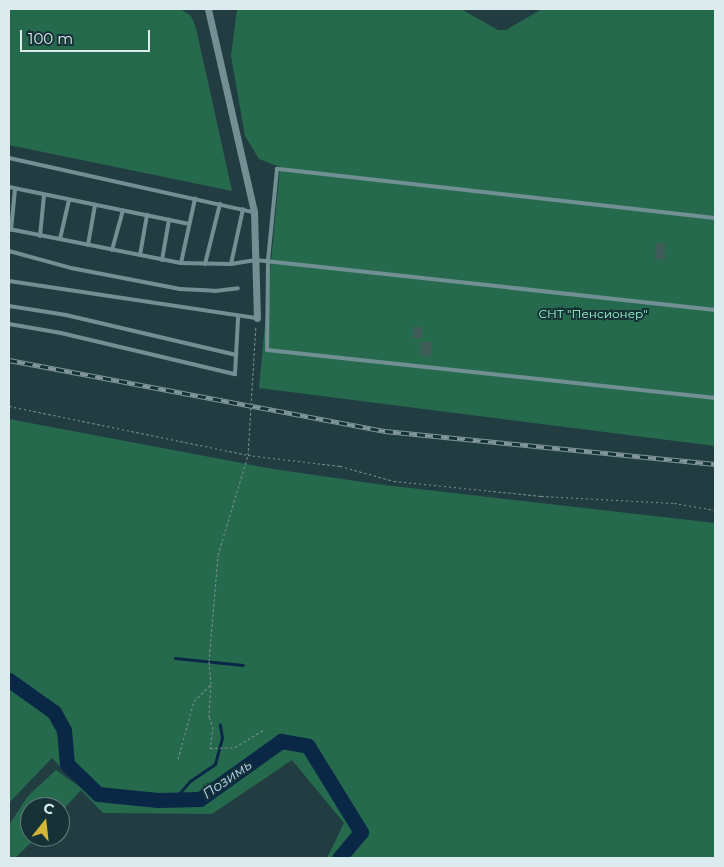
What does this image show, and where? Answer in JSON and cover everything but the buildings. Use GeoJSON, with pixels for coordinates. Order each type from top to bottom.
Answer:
{"type":"FeatureCollection","features":[{"type":"Feature","properties":{"kind":"street"},"geometry":{"type":"LineString","coordinates":[[208,9],[254,212],[257,318]]}},
{"type":"Feature","properties":{"kind":"lane"},"geometry":{"type":"LineString","coordinates":[[9,158],[254,212]]}},
{"type":"Feature","properties":{"kind":"lane"},"geometry":{"type":"LineString","coordinates":[[715,218],[277,169],[268,261],[267,350],[715,398]]}},
{"type":"Feature","properties":{"kind":"lane"},"geometry":{"type":"LineString","coordinates":[[9,187],[189,224]]}},
{"type":"Feature","properties":{"kind":"lane"},"geometry":{"type":"LineString","coordinates":[[15,189],[10,230],[181,264],[231,264],[256,260],[268,261],[715,310]]}},
{"type":"Feature","properties":{"kind":"lane"},"geometry":{"type":"LineString","coordinates":[[40,236],[44,195]]}},
{"type":"Feature","properties":{"kind":"lane"},"geometry":{"type":"LineString","coordinates":[[181,264],[195,199]]}},
{"type":"Feature","properties":{"kind":"lane"},"geometry":{"type":"LineString","coordinates":[[60,239],[69,200]]}},
{"type":"Feature","properties":{"kind":"lane"},"geometry":{"type":"LineString","coordinates":[[204,264],[220,204]]}},
{"type":"Feature","properties":{"kind":"lane"},"geometry":{"type":"LineString","coordinates":[[88,245],[94,205]]}},
{"type":"Feature","properties":{"kind":"lane"},"geometry":{"type":"LineString","coordinates":[[112,250],[123,210]]}},
{"type":"Feature","properties":{"kind":"lane"},"geometry":{"type":"LineString","coordinates":[[231,264],[243,210]]}},
{"type":"Feature","properties":{"kind":"lane"},"geometry":{"type":"LineString","coordinates":[[140,255],[147,215]]}},
{"type":"Feature","properties":{"kind":"lane"},"geometry":{"type":"LineString","coordinates":[[162,260],[170,220]]}},
{"type":"Feature","properties":{"kind":"lane"},"geometry":{"type":"LineString","coordinates":[[9,251],[71,268],[180,289],[215,291],[238,288]]}},
{"type":"Feature","properties":{"kind":"lane"},"geometry":{"type":"LineString","coordinates":[[9,281],[238,318],[257,318]]}},
{"type":"Feature","properties":{"kind":"lane"},"geometry":{"type":"LineString","coordinates":[[9,306],[66,315],[236,355]]}},
{"type":"Feature","properties":{"kind":"lane"},"geometry":{"type":"LineString","coordinates":[[9,324],[61,333],[235,374],[238,318]]}},
{"type":"Feature","properties":{"kind":"path"},"geometry":{"type":"LineString","coordinates":[[257,318],[248,455],[218,555],[209,661],[211,684],[209,717],[213,727],[210,748],[235,746],[263,730]]}},
{"type":"Feature","properties":{"kind":"path"},"geometry":{"type":"LineString","coordinates":[[9,406],[248,455],[340,466],[394,481],[541,496],[674,504],[715,510]]}},
{"type":"Feature","properties":{"kind":"path"},"geometry":{"type":"LineString","coordinates":[[178,759],[186,738],[194,701],[211,684]]}},
{"type":"Feature","properties":{"kind":"green space"},"geometry":{"type":"Polygon","coordinates":[[[9,9],[182,10],[191,16],[196,28],[232,191],[9,145],[9,9]]]}},
{"type":"Feature","properties":{"kind":"green space","name":"СНТ \"Пенсионер\""},"geometry":{"type":"Polygon","coordinates":[[[237,9],[461,9],[498,30],[506,30],[542,9],[715,9],[715,446],[259,388],[280,167],[259,159],[245,136],[231,56],[237,9]]]}},
{"type":"Feature","properties":{"kind":"green space"},"geometry":{"type":"Polygon","coordinates":[[[9,419],[273,469],[384,485],[715,523],[715,858],[327,858],[344,823],[292,760],[212,814],[103,813],[81,790],[70,802],[70,797],[27,797],[56,770],[78,786],[52,758],[9,803],[9,419]]]}},
{"type":"Feature","properties":{"kind":"green space"},"geometry":{"type":"Polygon","coordinates":[[[20,808],[20,847],[27,847],[15,858],[9,858],[9,825],[20,808]]]}},
{"type":"Feature","properties":{"kind":"waterway"},"geometry":{"type":"LineString","coordinates":[[175,658],[243,665]]}},
{"type":"Feature","properties":{"kind":"waterway","name":"Позимь"},"geometry":{"type":"LineString","coordinates":[[9,680],[54,712],[64,730],[67,764],[98,794],[158,800],[200,799],[281,741],[308,746],[361,832],[339,858]]}},
{"type":"Feature","properties":{"kind":"waterway"},"geometry":{"type":"LineString","coordinates":[[174,800],[190,781],[215,764],[222,738],[220,725]]}},
{"type":"Feature","properties":{"kind":"railway"},"geometry":{"type":"LineString","coordinates":[[9,360],[385,431],[715,464]]}}]}
